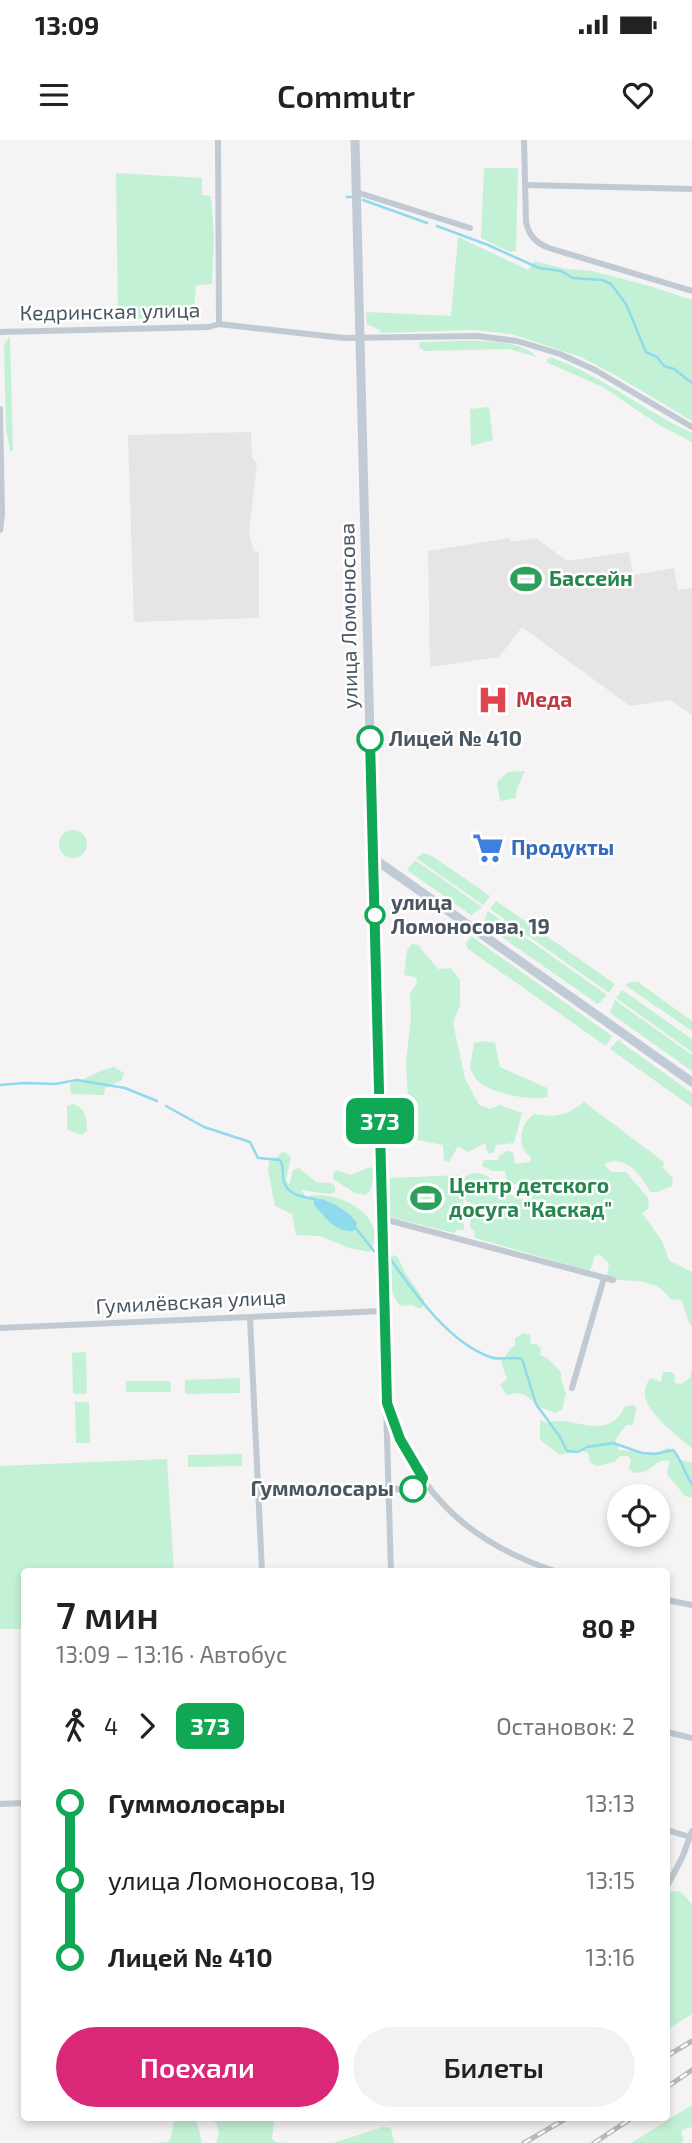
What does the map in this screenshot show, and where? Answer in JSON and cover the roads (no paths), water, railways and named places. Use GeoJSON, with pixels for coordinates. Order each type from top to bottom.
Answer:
{"type":"FeatureCollection","features":[{"type":"Feature","properties":{"kind":"street"},"geometry":{"type":"LineString","coordinates":[[218,140],[219,324]]}},
{"type":"Feature","properties":{"kind":"street","name":"улица Ломоносова"},"geometry":{"type":"LineString","coordinates":[[355,140],[380,1218],[391,1568]]}},
{"type":"Feature","properties":{"kind":"street"},"geometry":{"type":"LineString","coordinates":[[524,140],[526,222],[530,235],[548,248],[692,291]]}},
{"type":"Feature","properties":{"kind":"street"},"geometry":{"type":"LineString","coordinates":[[526,185],[692,189]]}},
{"type":"Feature","properties":{"kind":"street"},"geometry":{"type":"LineString","coordinates":[[356,192],[470,228]]}},
{"type":"Feature","properties":{"kind":"street","name":"Кедринская улица"},"geometry":{"type":"LineString","coordinates":[[0,332],[209,327],[219,324],[359,338]]}},
{"type":"Feature","properties":{"kind":"street"},"geometry":{"type":"LineString","coordinates":[[359,338],[477,336],[517,341],[559,354],[595,370],[692,427]]}},
{"type":"Feature","properties":{"kind":"street"},"geometry":{"type":"LineString","coordinates":[[0,409],[0,530]]}},
{"type":"Feature","properties":{"kind":"street"},"geometry":{"type":"LineString","coordinates":[[373,858],[692,1082]]}},
{"type":"Feature","properties":{"kind":"street"},"geometry":{"type":"LineString","coordinates":[[380,1218],[613,1280]]}},
{"type":"Feature","properties":{"kind":"street"},"geometry":{"type":"LineString","coordinates":[[572,1388],[604,1278]]}},
{"type":"Feature","properties":{"kind":"street","name":"Гумилёвская улица"},"geometry":{"type":"LineString","coordinates":[[0,1328],[383,1311]]}},
{"type":"Feature","properties":{"kind":"street"},"geometry":{"type":"LineString","coordinates":[[250,1317],[262,1568]]}},
{"type":"Feature","properties":{"kind":"street"},"geometry":{"type":"LineString","coordinates":[[387,1403],[400,1439],[423,1478],[444,1504],[474,1532],[520,1559],[546,1568]]}},
{"type":"Feature","properties":{"kind":"street"},"geometry":{"type":"LineString","coordinates":[[389,1486],[407,1491],[417,1487],[423,1478]]}},
{"type":"Feature","properties":{"kind":"street"},"geometry":{"type":"LineString","coordinates":[[670,1601],[692,1605]]}},
{"type":"Feature","properties":{"kind":"street"},"geometry":{"type":"LineString","coordinates":[[670,1733],[692,1738]]}},
{"type":"Feature","properties":{"kind":"street"},"geometry":{"type":"LineString","coordinates":[[0,1804],[21,1803]]}},
{"type":"Feature","properties":{"kind":"street"},"geometry":{"type":"LineString","coordinates":[[670,1830],[691,1834],[670,1880]]}},
{"type":"Feature","properties":{"kind":"water"},"geometry":{"type":"Polygon","coordinates":[[[322,1199],[337,1206],[357,1223],[354,1231],[336,1227],[327,1219],[314,1205],[314,1200],[322,1199]]]}},
{"type":"Feature","properties":{"kind":"waterway"},"geometry":{"type":"LineString","coordinates":[[363,200],[427,223]]}},
{"type":"Feature","properties":{"kind":"waterway"},"geometry":{"type":"LineString","coordinates":[[437,226],[539,268],[561,271],[573,278],[602,280],[611,284],[626,304],[646,352],[692,383]]}},
{"type":"Feature","properties":{"kind":"waterway"},"geometry":{"type":"LineString","coordinates":[[0,1085],[55,1084],[77,1080],[125,1088],[157,1101]]}},
{"type":"Feature","properties":{"kind":"waterway"},"geometry":{"type":"LineString","coordinates":[[166,1106],[204,1127],[250,1142],[258,1158],[280,1160],[286,1187],[298,1195],[318,1200]]}},
{"type":"Feature","properties":{"kind":"waterway"},"geometry":{"type":"LineString","coordinates":[[354,1226],[374,1251]]}},
{"type":"Feature","properties":{"kind":"waterway"},"geometry":{"type":"LineString","coordinates":[[386,1253],[431,1312],[459,1339],[490,1357],[522,1359],[536,1404],[567,1451],[578,1452],[587,1447],[613,1443],[642,1453],[655,1454],[673,1450],[692,1484]]}},
{"type":"Feature","properties":{"kind":"railway"},"geometry":{"type":"LineString","coordinates":[[670,2054],[692,2041]]}},
{"type":"Feature","properties":{"kind":"railway"},"geometry":{"type":"LineString","coordinates":[[670,2085],[692,2070]]}},
{"type":"Feature","properties":{"kind":"railway"},"geometry":{"type":"LineString","coordinates":[[524,2143],[562,2121]]}},
{"type":"Feature","properties":{"kind":"railway"},"geometry":{"type":"LineString","coordinates":[[594,2143],[627,2121]]}},
{"type":"Feature","properties":{"kind":"place","name":"Бассейн"},"geometry":{"type":"Point","coordinates":[526,579]}},
{"type":"Feature","properties":{"kind":"place","name":"Меда"},"geometry":{"type":"Point","coordinates":[493,700]}},
{"type":"Feature","properties":{"kind":"place","name":"Лицей № 410"},"geometry":{"type":"Point","coordinates":[370,739]}},
{"type":"Feature","properties":{"kind":"place","name":"Продукты"},"geometry":{"type":"Point","coordinates":[488,848]}},
{"type":"Feature","properties":{"kind":"place","name":"улица Ломоносова, 19"},"geometry":{"type":"Point","coordinates":[375,915]}},
{"type":"Feature","properties":{"kind":"place","name":"Центр детского досуга \"Каскад\""},"geometry":{"type":"Point","coordinates":[426,1198]}},
{"type":"Feature","properties":{"kind":"place","name":"Гуммолосары"},"geometry":{"type":"Point","coordinates":[413,1489]}}]}
